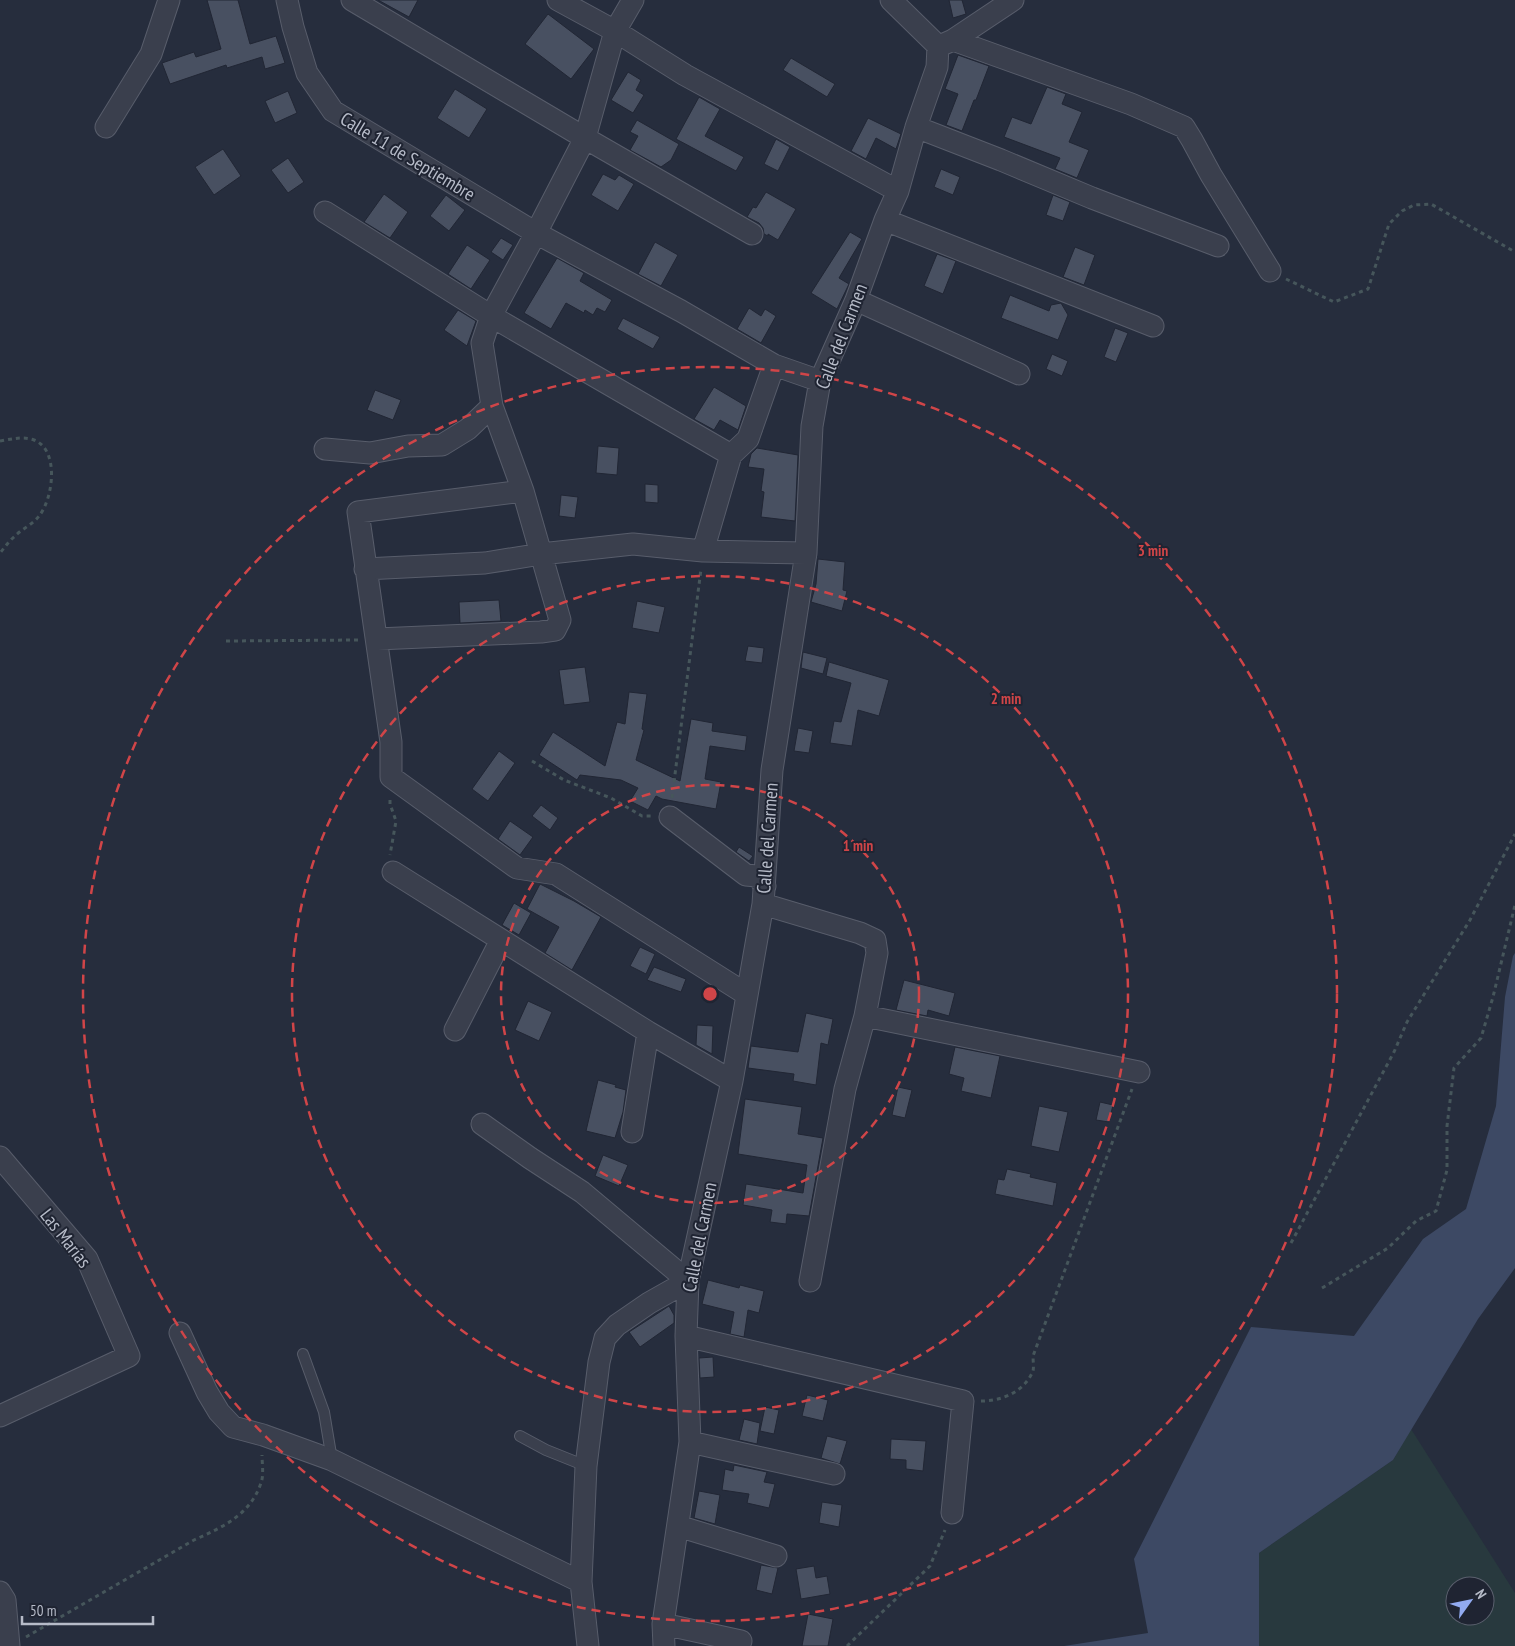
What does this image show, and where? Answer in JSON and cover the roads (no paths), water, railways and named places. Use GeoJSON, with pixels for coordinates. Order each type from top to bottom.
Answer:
{"type":"FeatureCollection","features":[{"type":"Feature","properties":{"kind":"street"},"geometry":{"type":"LineString","coordinates":[[106,127],[151,54],[169,0]]}},
{"type":"Feature","properties":{"kind":"street","name":"Calle 11 de Septiembre"},"geometry":{"type":"LineString","coordinates":[[288,0],[293,27],[307,73],[332,111],[536,233],[682,311],[774,365],[820,381]]}},
{"type":"Feature","properties":{"kind":"street"},"geometry":{"type":"LineString","coordinates":[[352,0],[752,234]]}},
{"type":"Feature","properties":{"kind":"street"},"geometry":{"type":"LineString","coordinates":[[558,0],[615,31],[685,75],[898,191]]}},
{"type":"Feature","properties":{"kind":"street"},"geometry":{"type":"LineString","coordinates":[[377,640],[542,632],[555,630],[560,620],[523,491],[492,406],[482,343],[491,316],[585,138],[615,31],[633,0]]}},
{"type":"Feature","properties":{"kind":"street"},"geometry":{"type":"LineString","coordinates":[[891,0],[946,43],[1130,104],[1184,126],[1210,175],[1270,271]]}},
{"type":"Feature","properties":{"kind":"street"},"geometry":{"type":"LineString","coordinates":[[946,43],[1013,0]]}},
{"type":"Feature","properties":{"kind":"street","name":"Calle del Carmen"},"geometry":{"type":"LineString","coordinates":[[664,1646],[663,1624],[690,1442],[686,1336],[688,1281],[732,1081],[764,895],[772,770],[806,553],[812,426],[820,381],[856,300],[885,220],[898,191],[916,127],[946,43]]}},
{"type":"Feature","properties":{"kind":"street"},"geometry":{"type":"LineString","coordinates":[[916,127],[1092,198],[1218,246]]}},
{"type":"Feature","properties":{"kind":"street"},"geometry":{"type":"LineString","coordinates":[[324,212],[491,316],[731,455]]}},
{"type":"Feature","properties":{"kind":"street"},"geometry":{"type":"LineString","coordinates":[[885,220],[1153,326]]}},
{"type":"Feature","properties":{"kind":"street"},"geometry":{"type":"LineString","coordinates":[[856,300],[1019,374]]}},
{"type":"Feature","properties":{"kind":"street"},"geometry":{"type":"LineString","coordinates":[[703,551],[731,455],[748,439],[774,365]]}},
{"type":"Feature","properties":{"kind":"street"},"geometry":{"type":"LineString","coordinates":[[325,449],[370,453],[408,446],[442,445],[468,429],[492,406]]}},
{"type":"Feature","properties":{"kind":"street"},"geometry":{"type":"LineString","coordinates":[[523,491],[358,512],[391,742],[391,777],[517,868],[556,874],[746,994]]}},
{"type":"Feature","properties":{"kind":"street"},"geometry":{"type":"LineString","coordinates":[[365,569],[485,563],[541,554],[633,544],[703,551],[806,553]]}},
{"type":"Feature","properties":{"kind":"street"},"geometry":{"type":"LineString","coordinates":[[670,817],[746,875],[757,876],[764,895],[875,940],[877,953],[865,1016],[845,1089],[810,1281]]}},
{"type":"Feature","properties":{"kind":"street"},"geometry":{"type":"LineString","coordinates":[[392,872],[648,1032],[732,1081]]}},
{"type":"Feature","properties":{"kind":"street"},"geometry":{"type":"LineString","coordinates":[[455,1030],[501,940]]}},
{"type":"Feature","properties":{"kind":"street"},"geometry":{"type":"LineString","coordinates":[[865,1016],[1139,1072]]}},
{"type":"Feature","properties":{"kind":"street"},"geometry":{"type":"LineString","coordinates":[[632,1132],[648,1032]]}},
{"type":"Feature","properties":{"kind":"street"},"geometry":{"type":"LineString","coordinates":[[482,1124],[582,1192],[688,1281],[649,1303],[617,1326],[605,1338],[599,1362],[586,1466],[581,1582],[588,1646]]}},
{"type":"Feature","properties":{"kind":"street","name":"Las Marías"},"geometry":{"type":"LineString","coordinates":[[0,1157],[87,1259],[129,1356],[0,1416]]}},
{"type":"Feature","properties":{"kind":"street"},"geometry":{"type":"LineString","coordinates":[[180,1333],[218,1412],[233,1427],[263,1435],[332,1460],[581,1582]]}},
{"type":"Feature","properties":{"kind":"street"},"geometry":{"type":"LineString","coordinates":[[686,1336],[963,1401],[952,1513]]}},
{"type":"Feature","properties":{"kind":"street"},"geometry":{"type":"LineString","coordinates":[[690,1442],[834,1474]]}},
{"type":"Feature","properties":{"kind":"street"},"geometry":{"type":"LineString","coordinates":[[678,1526],[776,1556]]}},
{"type":"Feature","properties":{"kind":"street"},"geometry":{"type":"LineString","coordinates":[[0,1592],[5,1600],[14,1644]]}},
{"type":"Feature","properties":{"kind":"street"},"geometry":{"type":"LineString","coordinates":[[663,1624],[741,1641]]}},
{"type":"Feature","properties":{"kind":"lane"},"geometry":{"type":"LineString","coordinates":[[304,1354],[324,1412],[332,1460]]}},
{"type":"Feature","properties":{"kind":"lane"},"geometry":{"type":"LineString","coordinates":[[520,1436],[546,1450],[586,1466]]}},
{"type":"Feature","properties":{"kind":"water"},"geometry":{"type":"Polygon","coordinates":[[[1515,953],[1515,1268],[1478,1319],[1393,1460],[1259,1553],[1259,1646],[1064,1646],[1148,1633],[1134,1559],[1251,1327],[1354,1336],[1423,1239],[1466,1209],[1496,1106],[1505,997],[1515,953]]]}}]}
